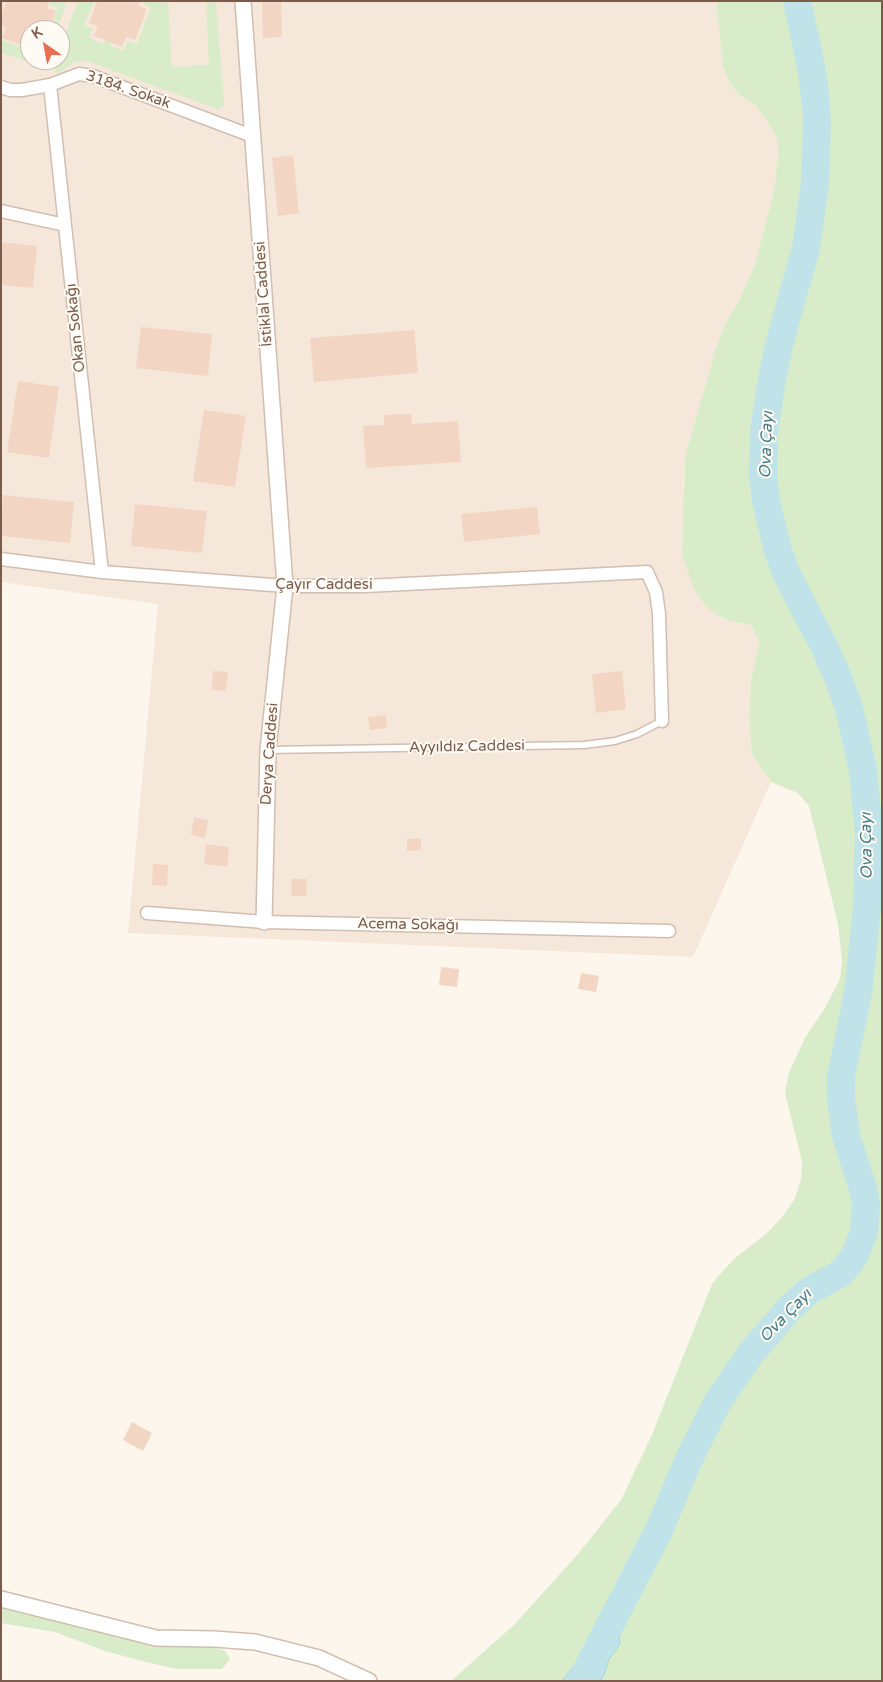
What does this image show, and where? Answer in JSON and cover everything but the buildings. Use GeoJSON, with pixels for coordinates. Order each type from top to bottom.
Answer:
{"type":"FeatureCollection","features":[{"type":"Feature","properties":{"kind":"street","name":"İstiklal Caddesi"},"geometry":{"type":"LineString","coordinates":[[243,1],[285,586]]}},
{"type":"Feature","properties":{"kind":"street","name":"3184. Sokak"},"geometry":{"type":"LineString","coordinates":[[1,87],[10,90],[22,90],[50,84],[79,74],[93,76],[252,136]]}},
{"type":"Feature","properties":{"kind":"street","name":"Okan Sokağı"},"geometry":{"type":"LineString","coordinates":[[50,84],[102,572]]}},
{"type":"Feature","properties":{"kind":"street"},"geometry":{"type":"LineString","coordinates":[[1,211],[65,225]]}},
{"type":"Feature","properties":{"kind":"street","name":"Çayır Caddesi"},"geometry":{"type":"LineString","coordinates":[[1,559],[102,572],[285,586],[365,586],[648,572],[656,592],[659,614],[662,722]]}},
{"type":"Feature","properties":{"kind":"street","name":"Derya Caddesi"},"geometry":{"type":"LineString","coordinates":[[264,922],[268,750],[285,586]]}},
{"type":"Feature","properties":{"kind":"street","name":"Acema Sokağı"},"geometry":{"type":"LineString","coordinates":[[147,913],[264,922],[668,931]]}},
{"type":"Feature","properties":{"kind":"street"},"geometry":{"type":"LineString","coordinates":[[1,1599],[148,1636],[255,1642],[319,1658],[369,1681]]}},
{"type":"Feature","properties":{"kind":"lane","name":"Ayyıldız Caddesi"},"geometry":{"type":"LineString","coordinates":[[268,750],[584,745],[615,741],[637,734],[662,722]]}},
{"type":"Feature","properties":{"kind":"shaded area"},"geometry":{"type":"Polygon","coordinates":[[[1,1],[716,1],[723,67],[730,83],[739,94],[756,106],[766,117],[777,139],[778,158],[774,190],[755,265],[738,303],[727,320],[716,348],[685,456],[683,488],[717,615],[730,621],[751,625],[759,642],[751,681],[749,718],[752,754],[771,782],[693,957],[128,933],[158,604],[1,582],[1,1]]]}},
{"type":"Feature","properties":{"kind":"green space"},"geometry":{"type":"Polygon","coordinates":[[[52,1],[67,1],[60,20],[53,20],[58,8],[50,5],[52,1]]]}},
{"type":"Feature","properties":{"kind":"green space"},"geometry":{"type":"Polygon","coordinates":[[[78,1],[94,1],[84,25],[93,28],[89,38],[104,44],[106,40],[112,42],[110,46],[124,51],[128,41],[137,44],[151,7],[143,4],[144,1],[168,1],[172,67],[209,65],[206,1],[216,1],[224,105],[217,109],[87,61],[74,62],[70,65],[70,23],[78,1]]]}},
{"type":"Feature","properties":{"kind":"green space"},"geometry":{"type":"Polygon","coordinates":[[[716,1],[882,1],[882,1681],[600,1681],[609,1659],[620,1644],[619,1633],[622,1616],[607,1602],[597,1621],[591,1650],[576,1663],[562,1681],[451,1681],[515,1624],[578,1554],[621,1500],[651,1437],[712,1284],[735,1258],[767,1233],[794,1200],[801,1180],[802,1161],[785,1093],[789,1072],[806,1036],[825,1008],[840,979],[842,961],[838,924],[809,806],[798,793],[771,782],[752,754],[749,718],[751,681],[759,642],[751,625],[730,621],[717,615],[705,605],[694,589],[682,553],[685,456],[716,348],[727,320],[738,303],[755,265],[774,190],[778,158],[777,139],[766,118],[756,106],[739,94],[730,83],[723,67],[716,1]]]}},
{"type":"Feature","properties":{"kind":"green space"},"geometry":{"type":"Polygon","coordinates":[[[1,40],[20,47],[20,59],[1,52],[1,40]]]}},
{"type":"Feature","properties":{"kind":"green space"},"geometry":{"type":"Polygon","coordinates":[[[1,1604],[152,1642],[215,1648],[225,1651],[230,1659],[222,1669],[176,1669],[146,1662],[105,1651],[55,1632],[1,1623],[1,1604]]]}},
{"type":"Feature","properties":{"kind":"water"},"geometry":{"type":"Polygon","coordinates":[[[607,1602],[612,1602],[622,1616],[619,1633],[620,1644],[609,1659],[604,1675],[600,1681],[562,1681],[576,1663],[591,1650],[597,1621],[607,1602]]]}},
{"type":"Feature","properties":{"kind":"waterway","name":"Ova Çayı"},"geometry":{"type":"LineString","coordinates":[[581,1681],[658,1532],[690,1457],[717,1403],[751,1353],[789,1309],[810,1290],[840,1274],[848,1265],[855,1255],[864,1232],[866,1205],[864,1192],[846,1136],[841,1097],[841,1077],[858,993],[867,908],[869,833],[863,770],[849,708],[838,678],[825,648],[787,575],[778,551],[766,501],[763,475],[764,432],[772,379],[779,345],[806,248],[815,184],[817,119],[814,86],[797,1]]}}]}
